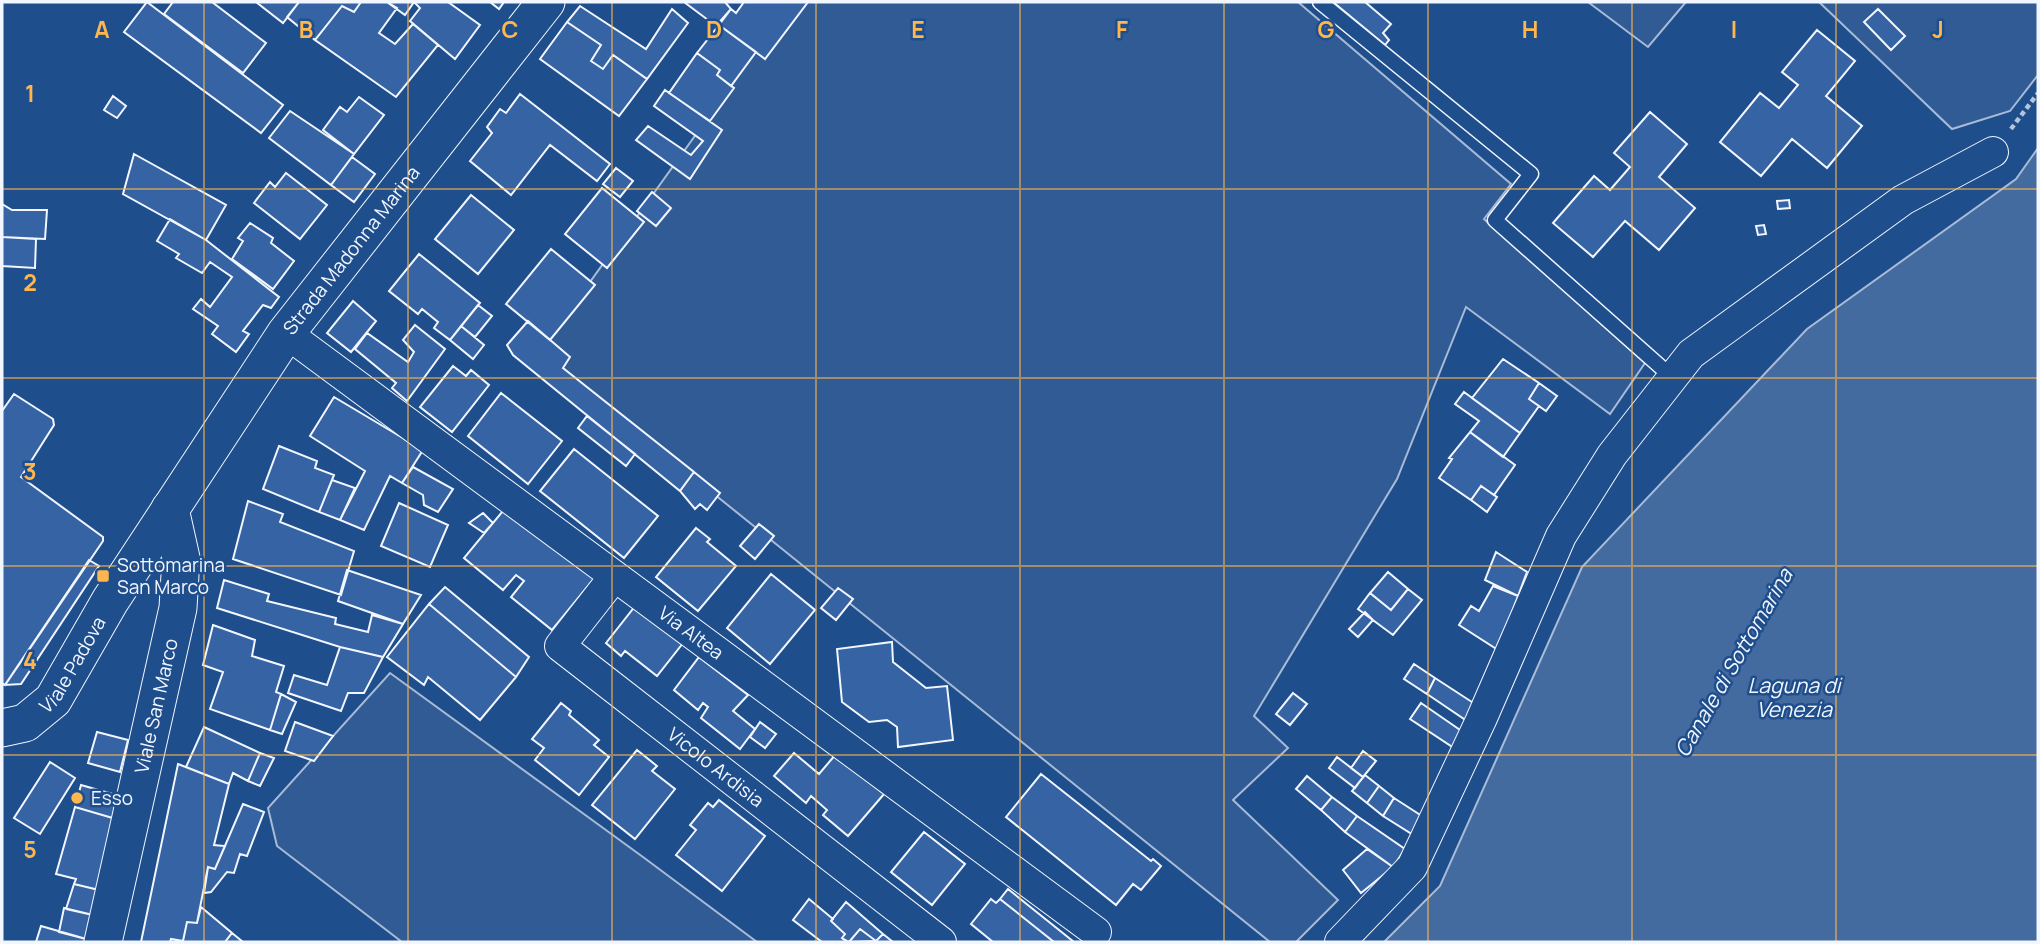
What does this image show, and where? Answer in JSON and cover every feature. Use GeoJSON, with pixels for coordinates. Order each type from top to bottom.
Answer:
{"type":"FeatureCollection","features":[{"type":"Feature","properties":{"kind":"street","name":"Strada Madonna Marina"},"geometry":{"type":"LineString","coordinates":[[170,509],[286,333],[546,2]]}},
{"type":"Feature","properties":{"kind":"street"},"geometry":{"type":"LineString","coordinates":[[1340,942],[1412,867],[1481,720],[1561,536],[1612,454],[1691,354],[1903,200],[1993,152]]}},
{"type":"Feature","properties":{"kind":"street","name":"Via Altea"},"geometry":{"type":"LineString","coordinates":[[286,333],[1096,932]]}},
{"type":"Feature","properties":{"kind":"street","name":"Viale Padova"},"geometry":{"type":"LineString","coordinates":[[2,728],[25,723],[53,700],[110,601],[170,509]]}},
{"type":"Feature","properties":{"kind":"street","name":"Viale San Marco"},"geometry":{"type":"LineString","coordinates":[[103,942],[178,608],[181,558],[170,509]]}},
{"type":"Feature","properties":{"kind":"street","name":"Vicolo Ardisia"},"geometry":{"type":"LineString","coordinates":[[614,577],[560,646],[941,942]]}},
{"type":"Feature","properties":{"kind":"lane"},"geometry":{"type":"LineString","coordinates":[[1320,2],[1531,174],[1495,220],[1672,377]]}},
{"type":"Feature","properties":{"kind":"path"},"geometry":{"type":"LineString","coordinates":[[1993,152],[2038,93]]}},
{"type":"Feature","properties":{"kind":"shaded area"},"geometry":{"type":"Polygon","coordinates":[[[791,2],[1298,2],[1511,184],[1484,219],[1645,363],[1610,414],[1466,307],[1397,479],[1254,716],[1288,748],[1233,800],[1338,900],[1296,942],[1270,942],[539,353],[791,2]]]}},
{"type":"Feature","properties":{"kind":"shaded area"},"geometry":{"type":"Polygon","coordinates":[[[1588,2],[1686,2],[1648,47],[1588,2]]]}},
{"type":"Feature","properties":{"kind":"shaded area"},"geometry":{"type":"Polygon","coordinates":[[[1819,2],[2038,2],[2038,75],[2010,111],[1952,129],[1819,2]]]}},
{"type":"Feature","properties":{"kind":"shaded area"},"geometry":{"type":"Polygon","coordinates":[[[390,673],[757,942],[402,942],[277,846],[268,808],[390,673]]]}},
{"type":"Feature","properties":{"kind":"water","name":"Laguna di Venezia"},"geometry":{"type":"Polygon","coordinates":[[[2038,148],[2038,942],[1384,942],[1440,886],[1582,567],[1807,329],[2016,179],[2038,148]]]}},
{"type":"Feature","properties":{"kind":"building"},"geometry":{"type":"Polygon","coordinates":[[[147,2],[283,105],[261,133],[124,32],[147,2]]]}},
{"type":"Feature","properties":{"kind":"building"},"geometry":{"type":"Polygon","coordinates":[[[173,2],[212,2],[266,43],[243,73],[164,14],[173,2]]]}},
{"type":"Feature","properties":{"kind":"building"},"geometry":{"type":"Polygon","coordinates":[[[256,2],[299,2],[283,23],[256,2]]]}},
{"type":"Feature","properties":{"kind":"building"},"geometry":{"type":"Polygon","coordinates":[[[299,2],[361,2],[354,12],[342,6],[315,40],[287,17],[299,2]]]}},
{"type":"Feature","properties":{"kind":"building"},"geometry":{"type":"Polygon","coordinates":[[[361,2],[387,2],[397,8],[379,33],[395,44],[413,24],[438,45],[396,97],[315,40],[342,6],[354,12],[361,2]]]}},
{"type":"Feature","properties":{"kind":"building"},"geometry":{"type":"Polygon","coordinates":[[[387,2],[414,2],[405,15],[387,2]]]}},
{"type":"Feature","properties":{"kind":"building"},"geometry":{"type":"Polygon","coordinates":[[[414,2],[448,2],[480,25],[455,59],[410,21],[420,8],[414,2]]]}},
{"type":"Feature","properties":{"kind":"building"},"geometry":{"type":"Polygon","coordinates":[[[490,2],[504,2],[499,9],[490,2]]]}},
{"type":"Feature","properties":{"kind":"building"},"geometry":{"type":"Polygon","coordinates":[[[684,2],[725,2],[731,9],[716,26],[684,2]]]}},
{"type":"Feature","properties":{"kind":"building"},"geometry":{"type":"Polygon","coordinates":[[[744,2],[808,2],[765,59],[719,25],[731,9],[736,13],[744,2]]]}},
{"type":"Feature","properties":{"kind":"building"},"geometry":{"type":"Polygon","coordinates":[[[1333,2],[1365,2],[1391,24],[1383,33],[1389,40],[1385,45],[1333,2]]]}},
{"type":"Feature","properties":{"kind":"building"},"geometry":{"type":"Polygon","coordinates":[[[580,6],[646,49],[672,9],[688,23],[647,79],[613,55],[603,69],[591,61],[601,45],[567,22],[580,6]]]}},
{"type":"Feature","properties":{"kind":"building"},"geometry":{"type":"Polygon","coordinates":[[[1878,9],[1905,36],[1891,50],[1864,22],[1878,9]]]}},
{"type":"Feature","properties":{"kind":"building"},"geometry":{"type":"Polygon","coordinates":[[[567,22],[601,45],[591,61],[603,69],[613,55],[647,79],[619,116],[540,59],[567,22]]]}},
{"type":"Feature","properties":{"kind":"building"},"geometry":{"type":"Polygon","coordinates":[[[719,25],[756,52],[731,86],[717,75],[720,70],[697,53],[719,25]]]}},
{"type":"Feature","properties":{"kind":"building"},"geometry":{"type":"Polygon","coordinates":[[[1817,30],[1855,61],[1826,96],[1862,126],[1827,168],[1792,139],[1761,176],[1720,142],[1760,93],[1779,108],[1798,85],[1782,72],[1817,30]]]}},
{"type":"Feature","properties":{"kind":"building"},"geometry":{"type":"Polygon","coordinates":[[[697,53],[720,70],[717,75],[734,88],[710,121],[669,93],[697,53]]]}},
{"type":"Feature","properties":{"kind":"building"},"geometry":{"type":"Polygon","coordinates":[[[665,90],[722,130],[690,179],[636,140],[648,126],[691,155],[703,141],[654,106],[665,90]]]}},
{"type":"Feature","properties":{"kind":"building"},"geometry":{"type":"Polygon","coordinates":[[[520,94],[610,164],[597,181],[550,145],[511,195],[470,161],[492,133],[487,127],[500,109],[506,113],[520,94]]]}},
{"type":"Feature","properties":{"kind":"building"},"geometry":{"type":"Polygon","coordinates":[[[113,96],[126,106],[117,118],[104,110],[113,96]]]}},
{"type":"Feature","properties":{"kind":"building"},"geometry":{"type":"Polygon","coordinates":[[[359,97],[384,115],[354,154],[323,130],[340,107],[347,112],[359,97]]]}},
{"type":"Feature","properties":{"kind":"building"},"geometry":{"type":"Polygon","coordinates":[[[290,111],[354,154],[331,185],[269,138],[290,111]]]}},
{"type":"Feature","properties":{"kind":"building"},"geometry":{"type":"Polygon","coordinates":[[[1650,112],[1687,144],[1659,177],[1695,208],[1659,250],[1625,221],[1593,257],[1553,223],[1594,176],[1610,190],[1630,167],[1614,153],[1650,112]]]}},
{"type":"Feature","properties":{"kind":"building"},"geometry":{"type":"Polygon","coordinates":[[[134,154],[226,205],[206,240],[123,194],[134,154]]]}},
{"type":"Feature","properties":{"kind":"building"},"geometry":{"type":"Polygon","coordinates":[[[352,157],[375,174],[354,202],[331,185],[352,157]]]}},
{"type":"Feature","properties":{"kind":"building"},"geometry":{"type":"Polygon","coordinates":[[[616,168],[633,181],[620,197],[603,184],[616,168]]]}},
{"type":"Feature","properties":{"kind":"building"},"geometry":{"type":"Polygon","coordinates":[[[286,173],[327,205],[300,239],[254,203],[270,182],[275,187],[286,173]]]}},
{"type":"Feature","properties":{"kind":"building"},"geometry":{"type":"Polygon","coordinates":[[[602,188],[644,222],[607,268],[565,234],[602,188]]]}},
{"type":"Feature","properties":{"kind":"building"},"geometry":{"type":"Polygon","coordinates":[[[652,192],[671,208],[656,226],[637,211],[652,192]]]}},
{"type":"Feature","properties":{"kind":"building"},"geometry":{"type":"Polygon","coordinates":[[[471,195],[514,230],[478,274],[435,239],[471,195]]]}},
{"type":"Feature","properties":{"kind":"building"},"geometry":{"type":"Polygon","coordinates":[[[1789,200],[1790,208],[1778,209],[1777,201],[1789,200]]]}},
{"type":"Feature","properties":{"kind":"building"},"geometry":{"type":"Polygon","coordinates":[[[2,204],[12,210],[47,210],[45,239],[2,237],[2,204]]]}},
{"type":"Feature","properties":{"kind":"building"},"geometry":{"type":"Polygon","coordinates":[[[170,219],[206,240],[279,297],[271,308],[263,305],[243,331],[249,334],[236,352],[212,334],[218,326],[193,309],[201,299],[210,307],[232,277],[210,262],[202,273],[176,258],[179,254],[157,241],[170,219]]]}},
{"type":"Feature","properties":{"kind":"building"},"geometry":{"type":"Polygon","coordinates":[[[250,223],[273,238],[271,243],[294,261],[273,289],[232,259],[243,241],[238,238],[250,223]]]}},
{"type":"Feature","properties":{"kind":"building"},"geometry":{"type":"Polygon","coordinates":[[[1764,225],[1766,234],[1758,235],[1756,226],[1764,225]]]}},
{"type":"Feature","properties":{"kind":"building"},"geometry":{"type":"Polygon","coordinates":[[[2,237],[36,239],[35,268],[2,266],[2,237]]]}},
{"type":"Feature","properties":{"kind":"building"},"geometry":{"type":"Polygon","coordinates":[[[551,249],[595,285],[550,340],[506,304],[551,249]]]}},
{"type":"Feature","properties":{"kind":"building"},"geometry":{"type":"Polygon","coordinates":[[[419,254],[480,303],[450,340],[434,328],[438,322],[422,309],[418,314],[389,291],[419,254]]]}},
{"type":"Feature","properties":{"kind":"building"},"geometry":{"type":"Polygon","coordinates":[[[353,301],[376,321],[351,352],[327,333],[353,301]]]}},
{"type":"Feature","properties":{"kind":"building"},"geometry":{"type":"Polygon","coordinates":[[[478,305],[492,316],[475,337],[461,326],[478,305]]]}},
{"type":"Feature","properties":{"kind":"building"},"geometry":{"type":"Polygon","coordinates":[[[528,321],[570,357],[563,368],[694,472],[680,491],[513,355],[507,345],[528,321]]]}},
{"type":"Feature","properties":{"kind":"building"},"geometry":{"type":"Polygon","coordinates":[[[415,325],[445,349],[407,401],[392,388],[396,383],[355,349],[367,333],[408,362],[414,352],[403,340],[415,325]]]}},
{"type":"Feature","properties":{"kind":"building"},"geometry":{"type":"Polygon","coordinates":[[[461,326],[484,345],[473,359],[450,340],[461,326]]]}},
{"type":"Feature","properties":{"kind":"building"},"geometry":{"type":"Polygon","coordinates":[[[1503,359],[1539,383],[1529,399],[1539,406],[1520,433],[1472,398],[1503,359]]]}},
{"type":"Feature","properties":{"kind":"building"},"geometry":{"type":"Polygon","coordinates":[[[453,366],[466,376],[471,370],[489,385],[452,432],[420,407],[453,366]]]}},
{"type":"Feature","properties":{"kind":"building"},"geometry":{"type":"Polygon","coordinates":[[[1539,383],[1557,396],[1546,411],[1529,399],[1539,383]]]}},
{"type":"Feature","properties":{"kind":"building"},"geometry":{"type":"Polygon","coordinates":[[[1464,392],[1520,433],[1503,457],[1470,432],[1479,421],[1455,404],[1464,392]]]}},
{"type":"Feature","properties":{"kind":"building"},"geometry":{"type":"Polygon","coordinates":[[[501,393],[562,441],[528,484],[468,436],[501,393]]]}},
{"type":"Feature","properties":{"kind":"building"},"geometry":{"type":"Polygon","coordinates":[[[14,394],[53,419],[54,425],[21,477],[103,537],[103,541],[5,685],[2,683],[2,411],[14,394]]]}},
{"type":"Feature","properties":{"kind":"building"},"geometry":{"type":"Polygon","coordinates":[[[334,397],[423,450],[402,483],[390,476],[364,530],[340,520],[365,471],[310,436],[334,397]]]}},
{"type":"Feature","properties":{"kind":"building"},"geometry":{"type":"Polygon","coordinates":[[[587,416],[635,454],[626,466],[578,428],[587,416]]]}},
{"type":"Feature","properties":{"kind":"building"},"geometry":{"type":"Polygon","coordinates":[[[1470,432],[1515,465],[1494,495],[1481,486],[1471,500],[1439,478],[1452,459],[1449,458],[1470,432]]]}},
{"type":"Feature","properties":{"kind":"building"},"geometry":{"type":"Polygon","coordinates":[[[279,446],[317,461],[315,468],[334,475],[319,512],[263,489],[279,446]]]}},
{"type":"Feature","properties":{"kind":"building"},"geometry":{"type":"Polygon","coordinates":[[[574,449],[658,516],[624,558],[540,491],[574,449]]]}},
{"type":"Feature","properties":{"kind":"building"},"geometry":{"type":"Polygon","coordinates":[[[413,467],[453,489],[438,512],[424,505],[423,495],[402,483],[413,467]]]}},
{"type":"Feature","properties":{"kind":"building"},"geometry":{"type":"Polygon","coordinates":[[[694,472],[720,493],[707,510],[700,504],[695,509],[680,491],[694,472]]]}},
{"type":"Feature","properties":{"kind":"building"},"geometry":{"type":"Polygon","coordinates":[[[332,480],[355,488],[340,520],[319,512],[332,480]]]}},
{"type":"Feature","properties":{"kind":"building"},"geometry":{"type":"Polygon","coordinates":[[[1481,486],[1497,497],[1487,512],[1471,500],[1481,486]]]}},
{"type":"Feature","properties":{"kind":"building"},"geometry":{"type":"Polygon","coordinates":[[[512,500],[602,569],[552,630],[511,597],[524,581],[516,575],[503,590],[464,558],[512,500]]]}},
{"type":"Feature","properties":{"kind":"building"},"geometry":{"type":"Polygon","coordinates":[[[248,501],[283,514],[280,522],[354,551],[341,595],[233,559],[248,501]]]}},
{"type":"Feature","properties":{"kind":"building"},"geometry":{"type":"Polygon","coordinates":[[[399,503],[448,525],[430,567],[381,546],[399,503]]]}},
{"type":"Feature","properties":{"kind":"building"},"geometry":{"type":"Polygon","coordinates":[[[483,513],[493,523],[484,533],[469,523],[483,513]]]}},
{"type":"Feature","properties":{"kind":"building"},"geometry":{"type":"Polygon","coordinates":[[[759,524],[774,536],[755,559],[740,546],[759,524]]]}},
{"type":"Feature","properties":{"kind":"building"},"geometry":{"type":"Polygon","coordinates":[[[696,528],[710,539],[707,542],[736,566],[698,611],[656,577],[696,528]]]}},
{"type":"Feature","properties":{"kind":"building"},"geometry":{"type":"Polygon","coordinates":[[[1496,552],[1527,572],[1518,596],[1485,580],[1496,552]]]}},
{"type":"Feature","properties":{"kind":"building"},"geometry":{"type":"Polygon","coordinates":[[[89,560],[99,566],[21,684],[5,685],[89,560]]]}},
{"type":"Feature","properties":{"kind":"building"},"geometry":{"type":"Polygon","coordinates":[[[347,570],[421,595],[403,624],[338,601],[347,570]]]}},
{"type":"Feature","properties":{"kind":"building"},"geometry":{"type":"Polygon","coordinates":[[[1388,572],[1408,589],[1391,610],[1370,593],[1388,572]]]}},
{"type":"Feature","properties":{"kind":"building"},"geometry":{"type":"Polygon","coordinates":[[[771,574],[815,610],[770,664],[727,628],[771,574]]]}},
{"type":"Feature","properties":{"kind":"building"},"geometry":{"type":"Polygon","coordinates":[[[224,580],[269,594],[267,601],[336,618],[335,624],[368,632],[372,615],[403,624],[383,657],[340,647],[217,608],[224,580]]]}},
{"type":"Feature","properties":{"kind":"building"},"geometry":{"type":"Polygon","coordinates":[[[1493,586],[1518,596],[1498,650],[1459,625],[1471,606],[1479,611],[1493,586]]]}},
{"type":"Feature","properties":{"kind":"building"},"geometry":{"type":"Polygon","coordinates":[[[445,587],[529,657],[516,677],[429,604],[445,587]]]}},
{"type":"Feature","properties":{"kind":"building"},"geometry":{"type":"Polygon","coordinates":[[[838,588],[853,599],[836,620],[821,608],[838,588]]]}},
{"type":"Feature","properties":{"kind":"building"},"geometry":{"type":"Polygon","coordinates":[[[1408,589],[1422,600],[1393,635],[1358,609],[1370,593],[1391,610],[1408,589]]]}},
{"type":"Feature","properties":{"kind":"building"},"geometry":{"type":"Polygon","coordinates":[[[640,600],[687,638],[657,676],[625,651],[621,656],[606,643],[640,600]]]}},
{"type":"Feature","properties":{"kind":"building"},"geometry":{"type":"Polygon","coordinates":[[[429,604],[516,677],[480,720],[428,677],[424,685],[387,657],[429,604]]]}},
{"type":"Feature","properties":{"kind":"building"},"geometry":{"type":"Polygon","coordinates":[[[1365,612],[1373,620],[1358,637],[1349,629],[1365,612]]]}},
{"type":"Feature","properties":{"kind":"building"},"geometry":{"type":"Polygon","coordinates":[[[213,625],[255,640],[252,656],[284,666],[276,692],[281,694],[270,730],[210,709],[223,672],[203,665],[213,625]]]}},
{"type":"Feature","properties":{"kind":"building"},"geometry":{"type":"Polygon","coordinates":[[[892,642],[893,662],[926,688],[947,686],[953,740],[898,747],[897,727],[887,720],[869,722],[842,702],[837,649],[892,642]]]}},
{"type":"Feature","properties":{"kind":"building"},"geometry":{"type":"Polygon","coordinates":[[[340,647],[383,657],[364,693],[348,693],[341,711],[288,693],[294,675],[327,685],[340,647]]]}},
{"type":"Feature","properties":{"kind":"building"},"geometry":{"type":"Polygon","coordinates":[[[699,657],[748,695],[733,711],[755,729],[740,749],[701,718],[708,707],[703,703],[698,710],[674,690],[699,657]]]}},
{"type":"Feature","properties":{"kind":"building"},"geometry":{"type":"Polygon","coordinates":[[[1414,664],[1435,678],[1427,694],[1404,679],[1414,664]]]}},
{"type":"Feature","properties":{"kind":"building"},"geometry":{"type":"Polygon","coordinates":[[[1435,678],[1475,704],[1467,721],[1427,694],[1435,678]]]}},
{"type":"Feature","properties":{"kind":"building"},"geometry":{"type":"Polygon","coordinates":[[[1293,693],[1307,704],[1290,725],[1276,714],[1293,693]]]}},
{"type":"Feature","properties":{"kind":"building"},"geometry":{"type":"Polygon","coordinates":[[[281,694],[296,702],[282,734],[270,730],[281,694]]]}},
{"type":"Feature","properties":{"kind":"building"},"geometry":{"type":"Polygon","coordinates":[[[561,703],[571,711],[569,715],[599,740],[594,745],[609,757],[579,795],[535,760],[544,748],[532,739],[561,703]]]}},
{"type":"Feature","properties":{"kind":"building"},"geometry":{"type":"Polygon","coordinates":[[[1421,703],[1463,732],[1454,748],[1410,719],[1421,703]]]}},
{"type":"Feature","properties":{"kind":"building"},"geometry":{"type":"Polygon","coordinates":[[[295,722],[333,736],[314,761],[285,751],[295,722]]]}},
{"type":"Feature","properties":{"kind":"building"},"geometry":{"type":"Polygon","coordinates":[[[760,722],[776,734],[765,748],[750,737],[760,722]]]}},
{"type":"Feature","properties":{"kind":"building"},"geometry":{"type":"Polygon","coordinates":[[[204,727],[260,753],[248,781],[233,773],[229,784],[186,767],[204,727]]]}},
{"type":"Feature","properties":{"kind":"building"},"geometry":{"type":"Polygon","coordinates":[[[97,732],[128,740],[120,772],[88,763],[97,732]]]}},
{"type":"Feature","properties":{"kind":"building"},"geometry":{"type":"Polygon","coordinates":[[[637,750],[657,766],[652,771],[675,789],[635,839],[592,805],[637,750]]]}},
{"type":"Feature","properties":{"kind":"building"},"geometry":{"type":"Polygon","coordinates":[[[1363,751],[1376,761],[1363,777],[1351,768],[1363,751]]]}},
{"type":"Feature","properties":{"kind":"building"},"geometry":{"type":"Polygon","coordinates":[[[260,753],[274,758],[260,786],[248,781],[260,753]]]}},
{"type":"Feature","properties":{"kind":"building"},"geometry":{"type":"Polygon","coordinates":[[[794,753],[819,774],[836,754],[884,794],[848,836],[823,815],[827,810],[811,796],[806,803],[774,776],[794,753]]]}},
{"type":"Feature","properties":{"kind":"building"},"geometry":{"type":"Polygon","coordinates":[[[1337,757],[1363,777],[1355,788],[1329,768],[1337,757]]]}},
{"type":"Feature","properties":{"kind":"building"},"geometry":{"type":"Polygon","coordinates":[[[50,762],[75,778],[40,834],[14,818],[50,762]]]}},
{"type":"Feature","properties":{"kind":"building"},"geometry":{"type":"Polygon","coordinates":[[[178,764],[229,784],[214,845],[225,846],[215,869],[208,867],[197,923],[187,922],[183,941],[171,939],[170,942],[141,942],[178,764]]]}},
{"type":"Feature","properties":{"kind":"building"},"geometry":{"type":"Polygon","coordinates":[[[1041,774],[1151,861],[1153,859],[1161,866],[1141,890],[1133,884],[1116,905],[1006,817],[1041,774]]]}},
{"type":"Feature","properties":{"kind":"building"},"geometry":{"type":"Polygon","coordinates":[[[1365,775],[1379,786],[1367,803],[1352,791],[1365,775]]]}},
{"type":"Feature","properties":{"kind":"building"},"geometry":{"type":"Polygon","coordinates":[[[1307,776],[1332,797],[1321,810],[1296,789],[1307,776]]]}},
{"type":"Feature","properties":{"kind":"building"},"geometry":{"type":"Polygon","coordinates":[[[81,785],[123,797],[116,819],[75,807],[81,785]]]}},
{"type":"Feature","properties":{"kind":"building"},"geometry":{"type":"Polygon","coordinates":[[[1379,786],[1394,798],[1383,816],[1367,803],[1379,786]]]}},
{"type":"Feature","properties":{"kind":"building"},"geometry":{"type":"Polygon","coordinates":[[[1332,797],[1357,816],[1345,832],[1321,810],[1332,797]]]}},
{"type":"Feature","properties":{"kind":"building"},"geometry":{"type":"Polygon","coordinates":[[[1394,798],[1425,818],[1415,836],[1383,816],[1394,798]]]}},
{"type":"Feature","properties":{"kind":"building"},"geometry":{"type":"Polygon","coordinates":[[[719,800],[765,836],[722,891],[676,855],[696,830],[690,825],[708,803],[713,807],[719,800]]]}},
{"type":"Feature","properties":{"kind":"building"},"geometry":{"type":"Polygon","coordinates":[[[243,804],[264,812],[247,856],[240,854],[234,873],[227,872],[211,892],[204,893],[208,867],[215,869],[243,804]]]}},
{"type":"Feature","properties":{"kind":"building"},"geometry":{"type":"Polygon","coordinates":[[[75,807],[116,819],[99,890],[74,884],[76,879],[56,874],[75,807]]]}},
{"type":"Feature","properties":{"kind":"building"},"geometry":{"type":"Polygon","coordinates":[[[1357,816],[1405,849],[1393,867],[1345,832],[1357,816]]]}},
{"type":"Feature","properties":{"kind":"building"},"geometry":{"type":"Polygon","coordinates":[[[924,832],[965,864],[932,905],[891,872],[924,832]]]}},
{"type":"Feature","properties":{"kind":"building"},"geometry":{"type":"Polygon","coordinates":[[[1367,849],[1393,867],[1361,893],[1343,870],[1367,849]]]}},
{"type":"Feature","properties":{"kind":"building"},"geometry":{"type":"Polygon","coordinates":[[[74,884],[99,890],[93,915],[66,909],[74,884]]]}},
{"type":"Feature","properties":{"kind":"building"},"geometry":{"type":"Polygon","coordinates":[[[1008,889],[1074,942],[1054,942],[1000,899],[1008,889]]]}},
{"type":"Feature","properties":{"kind":"building"},"geometry":{"type":"Polygon","coordinates":[[[809,899],[833,919],[831,921],[845,934],[842,938],[847,942],[822,942],[793,920],[809,899]]]}},
{"type":"Feature","properties":{"kind":"building"},"geometry":{"type":"Polygon","coordinates":[[[991,899],[996,903],[1000,899],[1054,942],[993,942],[971,924],[991,899]]]}},
{"type":"Feature","properties":{"kind":"building"},"geometry":{"type":"Polygon","coordinates":[[[846,902],[883,934],[876,941],[860,929],[849,942],[842,938],[845,934],[831,921],[846,902]]]}},
{"type":"Feature","properties":{"kind":"building"},"geometry":{"type":"Polygon","coordinates":[[[201,907],[232,933],[225,942],[170,942],[171,939],[183,941],[187,922],[197,923],[201,907]]]}},
{"type":"Feature","properties":{"kind":"building"},"geometry":{"type":"Polygon","coordinates":[[[64,908],[93,915],[86,939],[59,932],[64,908]]]}},
{"type":"Feature","properties":{"kind":"building"},"geometry":{"type":"Polygon","coordinates":[[[41,926],[86,939],[85,942],[36,942],[41,926]]]}},
{"type":"Feature","properties":{"kind":"building"},"geometry":{"type":"Polygon","coordinates":[[[860,929],[876,941],[849,942],[860,929]]]}},
{"type":"Feature","properties":{"kind":"building"},"geometry":{"type":"Polygon","coordinates":[[[232,933],[243,942],[225,942],[232,933]]]}},
{"type":"Feature","properties":{"kind":"building"},"geometry":{"type":"Polygon","coordinates":[[[883,934],[893,942],[875,942],[883,934]]]}},
{"type":"Feature","properties":{"kind":"place","name":"Sottomarina San Marco"},"geometry":{"type":"Point","coordinates":[103,576]}},
{"type":"Feature","properties":{"kind":"place","name":"Esso"},"geometry":{"type":"Point","coordinates":[77,798]}},
{"type":"Feature","properties":{"kind":"water label","name":"Canale di Sottomarina"},"geometry":{"type":"Point","coordinates":[1734,663]}}]}
